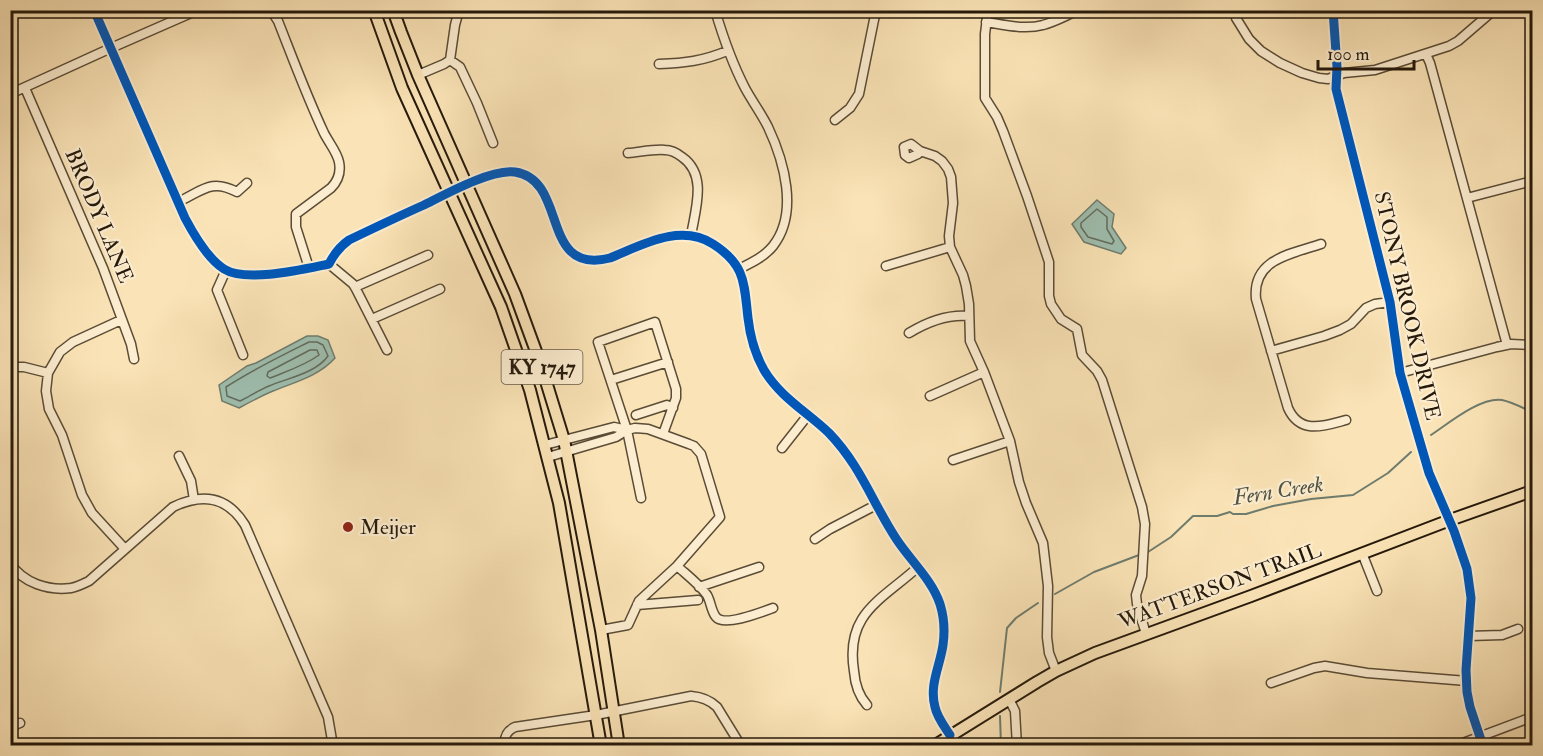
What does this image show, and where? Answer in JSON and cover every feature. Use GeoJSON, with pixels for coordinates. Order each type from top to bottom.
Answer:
{"type":"FeatureCollection","features":[{"type":"Feature","properties":{"kind":"main road","name":"KY 1747"},"geometry":{"type":"LineString","coordinates":[[374,10],[402,88],[501,308],[530,390],[559,503],[601,746]]}},
{"type":"Feature","properties":{"kind":"main road","name":"KY 1747"},"geometry":{"type":"LineString","coordinates":[[393,10],[418,75],[515,294],[541,365],[564,440],[601,630],[619,746]]}},
{"type":"Feature","properties":{"kind":"main road","name":"WATTERSON TRAIL"},"geometry":{"type":"LineString","coordinates":[[934,746],[1056,671],[1095,653],[1533,491]]}},
{"type":"Feature","properties":{"kind":"street"},"geometry":{"type":"LineString","coordinates":[[94,10],[186,220],[216,262],[233,273],[248,275],[282,273],[329,264]]}},
{"type":"Feature","properties":{"kind":"street"},"geometry":{"type":"LineString","coordinates":[[10,94],[198,10]]}},
{"type":"Feature","properties":{"kind":"street"},"geometry":{"type":"LineString","coordinates":[[271,10],[278,21],[325,135],[339,163],[339,175],[334,186],[296,214],[296,227],[309,268]]}},
{"type":"Feature","properties":{"kind":"street"},"geometry":{"type":"LineString","coordinates":[[418,75],[450,60],[459,10]]}},
{"type":"Feature","properties":{"kind":"street"},"geometry":{"type":"LineString","coordinates":[[715,10],[728,51],[771,135],[779,155],[786,186],[786,210],[778,238],[774,245],[759,258],[739,269]]}},
{"type":"Feature","properties":{"kind":"street"},"geometry":{"type":"LineString","coordinates":[[835,120],[850,108],[859,94],[876,10]]}},
{"type":"Feature","properties":{"kind":"street"},"geometry":{"type":"LineString","coordinates":[[988,10],[985,34],[985,98],[1004,131],[1028,196],[1049,262],[1051,304],[1061,319],[1077,329],[1082,355],[1102,380],[1142,507],[1145,524],[1142,576],[1136,595],[1146,634]]}},
{"type":"Feature","properties":{"kind":"street"},"geometry":{"type":"LineString","coordinates":[[987,22],[1023,27],[1037,26],[1079,10]]}},
{"type":"Feature","properties":{"kind":"street"},"geometry":{"type":"LineString","coordinates":[[1234,10],[1236,18],[1249,39],[1268,57],[1309,75],[1328,80],[1344,74],[1375,70],[1458,41],[1494,10]]}},
{"type":"Feature","properties":{"kind":"street","name":"STONY BROOK DRIVE"},"geometry":{"type":"LineString","coordinates":[[1333,10],[1337,67],[1336,89],[1390,302],[1400,373],[1429,473],[1450,520],[1467,570],[1471,598],[1466,670],[1470,707],[1483,746]]}},
{"type":"Feature","properties":{"kind":"street"},"geometry":{"type":"LineString","coordinates":[[659,64],[691,63],[728,51]]}},
{"type":"Feature","properties":{"kind":"street"},"geometry":{"type":"LineString","coordinates":[[1426,54],[1507,345]]}},
{"type":"Feature","properties":{"kind":"street"},"geometry":{"type":"LineString","coordinates":[[450,60],[460,67],[493,143]]}},
{"type":"Feature","properties":{"kind":"street","name":"BRODY LANE"},"geometry":{"type":"LineString","coordinates":[[25,88],[103,268],[131,344],[134,359]]}},
{"type":"Feature","properties":{"kind":"street"},"geometry":{"type":"LineString","coordinates":[[628,153],[670,151],[690,163],[695,172],[698,187],[691,236]]}},
{"type":"Feature","properties":{"kind":"street"},"geometry":{"type":"LineString","coordinates":[[920,151],[935,156],[948,169],[951,177],[953,192],[949,226],[950,246],[966,286],[970,341],[1011,441],[1019,482],[1043,543],[1048,586],[1047,637],[1049,653],[1056,671]]}},
{"type":"Feature","properties":{"kind":"street"},"geometry":{"type":"LineString","coordinates":[[329,264],[333,254],[349,240],[467,185],[498,173],[514,172],[536,183],[544,194],[563,243],[574,254],[585,259],[603,260],[665,237],[678,235],[703,239],[722,250],[739,269],[747,294],[751,337],[762,365],[780,390],[830,434],[860,472],[896,539],[937,598],[944,619],[943,646],[933,683],[933,698],[938,716],[950,735]]}},
{"type":"Feature","properties":{"kind":"street"},"geometry":{"type":"LineString","coordinates":[[1467,198],[1533,181]]}},
{"type":"Feature","properties":{"kind":"street"},"geometry":{"type":"LineString","coordinates":[[178,202],[214,185],[237,192],[246,183]]}},
{"type":"Feature","properties":{"kind":"street"},"geometry":{"type":"LineString","coordinates":[[1321,244],[1283,256],[1260,272],[1256,282],[1256,299],[1288,408],[1294,419],[1311,426],[1346,420]]}},
{"type":"Feature","properties":{"kind":"street"},"geometry":{"type":"LineString","coordinates":[[885,266],[950,246]]}},
{"type":"Feature","properties":{"kind":"street"},"geometry":{"type":"LineString","coordinates":[[355,287],[428,255]]}},
{"type":"Feature","properties":{"kind":"street"},"geometry":{"type":"LineString","coordinates":[[329,264],[355,287],[387,350]]}},
{"type":"Feature","properties":{"kind":"street"},"geometry":{"type":"LineString","coordinates":[[226,270],[217,290],[243,354]]}},
{"type":"Feature","properties":{"kind":"street"},"geometry":{"type":"LineString","coordinates":[[372,320],[440,289]]}},
{"type":"Feature","properties":{"kind":"street"},"geometry":{"type":"LineString","coordinates":[[1271,351],[1340,330],[1351,324],[1366,308],[1390,302]]}},
{"type":"Feature","properties":{"kind":"street"},"geometry":{"type":"LineString","coordinates":[[909,333],[932,321],[969,316]]}},
{"type":"Feature","properties":{"kind":"street"},"geometry":{"type":"LineString","coordinates":[[121,320],[73,342],[60,352],[48,372],[46,391],[48,409],[62,435],[82,495],[92,513],[125,549]]}},
{"type":"Feature","properties":{"kind":"street"},"geometry":{"type":"LineString","coordinates":[[641,498],[627,430],[598,342],[655,322],[676,389],[676,398],[663,435]]}},
{"type":"Feature","properties":{"kind":"street"},"geometry":{"type":"LineString","coordinates":[[1400,373],[1507,345],[1533,345]]}},
{"type":"Feature","properties":{"kind":"street"},"geometry":{"type":"LineString","coordinates":[[611,380],[668,362]]}},
{"type":"Feature","properties":{"kind":"street"},"geometry":{"type":"LineString","coordinates":[[10,368],[24,367],[48,372]]}},
{"type":"Feature","properties":{"kind":"street"},"geometry":{"type":"LineString","coordinates":[[930,396],[984,372]]}},
{"type":"Feature","properties":{"kind":"street"},"geometry":{"type":"LineString","coordinates":[[636,415],[667,405],[673,408]]}},
{"type":"Feature","properties":{"kind":"street"},"geometry":{"type":"LineString","coordinates":[[783,448],[808,416]]}},
{"type":"Feature","properties":{"kind":"street"},"geometry":{"type":"LineString","coordinates":[[545,445],[614,427],[627,430]]}},
{"type":"Feature","properties":{"kind":"street"},"geometry":{"type":"LineString","coordinates":[[548,457],[616,437],[635,428],[648,429],[694,446],[701,454],[720,517],[677,566],[639,601],[628,625],[601,630]]}},
{"type":"Feature","properties":{"kind":"street"},"geometry":{"type":"LineString","coordinates":[[952,459],[1011,441]]}},
{"type":"Feature","properties":{"kind":"street"},"geometry":{"type":"LineString","coordinates":[[179,456],[191,481],[194,500]]}},
{"type":"Feature","properties":{"kind":"street"},"geometry":{"type":"LineString","coordinates":[[10,563],[25,578],[37,585],[52,589],[73,588],[89,581],[173,507],[189,500],[204,498],[223,503],[238,515],[245,525],[328,717],[333,746]]}},
{"type":"Feature","properties":{"kind":"street"},"geometry":{"type":"LineString","coordinates":[[815,539],[876,505]]}},
{"type":"Feature","properties":{"kind":"street"},"geometry":{"type":"LineString","coordinates":[[1362,553],[1377,591]]}},
{"type":"Feature","properties":{"kind":"street"},"geometry":{"type":"LineString","coordinates":[[677,566],[710,599],[716,617],[721,621],[730,621],[773,608]]}},
{"type":"Feature","properties":{"kind":"street"},"geometry":{"type":"LineString","coordinates":[[699,587],[759,567]]}},
{"type":"Feature","properties":{"kind":"street"},"geometry":{"type":"LineString","coordinates":[[867,705],[856,685],[852,662],[852,642],[857,628],[873,605],[917,568]]}},
{"type":"Feature","properties":{"kind":"street"},"geometry":{"type":"LineString","coordinates":[[637,605],[698,600]]}},
{"type":"Feature","properties":{"kind":"street"},"geometry":{"type":"LineString","coordinates":[[1469,636],[1502,635],[1518,629]]}},
{"type":"Feature","properties":{"kind":"street"},"geometry":{"type":"LineString","coordinates":[[1271,683],[1325,666],[1367,674],[1467,681]]}},
{"type":"Feature","properties":{"kind":"street"},"geometry":{"type":"LineString","coordinates":[[505,746],[506,735],[515,727],[596,715],[692,696],[706,699],[717,707],[741,746]]}},
{"type":"Feature","properties":{"kind":"street"},"geometry":{"type":"LineString","coordinates":[[1009,699],[1015,711],[1017,746]]}},
{"type":"Feature","properties":{"kind":"street"},"geometry":{"type":"LineString","coordinates":[[1455,746],[1533,717]]}},
{"type":"Feature","properties":{"kind":"street"},"geometry":{"type":"LineString","coordinates":[[10,727],[20,723]]}},
{"type":"Feature","properties":{"kind":"water"},"geometry":{"type":"Polygon","coordinates":[[[1097,200],[1114,214],[1112,227],[1126,248],[1121,254],[1084,242],[1072,224],[1097,200]]]}},
{"type":"Feature","properties":{"kind":"water"},"geometry":{"type":"Polygon","coordinates":[[[307,336],[318,336],[328,340],[335,358],[329,364],[314,374],[239,408],[222,401],[219,385],[247,366],[307,336]]]}},
{"type":"Feature","properties":{"kind":"waterway","name":"Fern Creek"},"geometry":{"type":"LineString","coordinates":[[1431,435],[1465,412],[1493,400],[1506,401],[1532,412]]}},
{"type":"Feature","properties":{"kind":"waterway","name":"Fern Creek"},"geometry":{"type":"LineString","coordinates":[[1148,552],[1171,537],[1193,516],[1217,516],[1230,512],[1246,514],[1311,499],[1353,495],[1388,473],[1411,452]]}},
{"type":"Feature","properties":{"kind":"waterway","name":"Fern Creek"},"geometry":{"type":"LineString","coordinates":[[1055,594],[1094,572],[1139,555]]}},
{"type":"Feature","properties":{"kind":"waterway","name":"Fern Creek"},"geometry":{"type":"LineString","coordinates":[[1000,692],[1007,628],[1016,618],[1038,603]]}},
{"type":"Feature","properties":{"kind":"waterway","name":"Fern Creek"},"geometry":{"type":"LineString","coordinates":[[1000,716],[1001,746]]}},
{"type":"Feature","properties":{"kind":"cycle path"},"geometry":{"type":"LineString","coordinates":[[94,10],[185,218],[212,259],[224,269],[234,273],[275,274],[329,264],[337,251],[349,240],[469,183],[505,172],[515,172],[532,179],[543,191],[563,241],[573,253],[588,260],[610,258],[648,242],[674,236],[700,238],[724,252],[738,268],[741,276],[752,338],[758,358],[770,380],[829,433],[840,446],[858,472],[897,540],[927,579],[936,595],[940,604],[944,635],[933,699],[937,714],[950,735]]}},
{"type":"Feature","properties":{"kind":"cycle path"},"geometry":{"type":"LineString","coordinates":[[1333,10],[1337,67],[1336,89],[1390,302],[1400,373],[1429,473],[1454,531],[1467,569],[1471,598],[1466,670],[1467,692],[1483,746]]}},
{"type":"Feature","properties":{"kind":"place","name":"Meijer"},"geometry":{"type":"Point","coordinates":[348,527]}}]}
